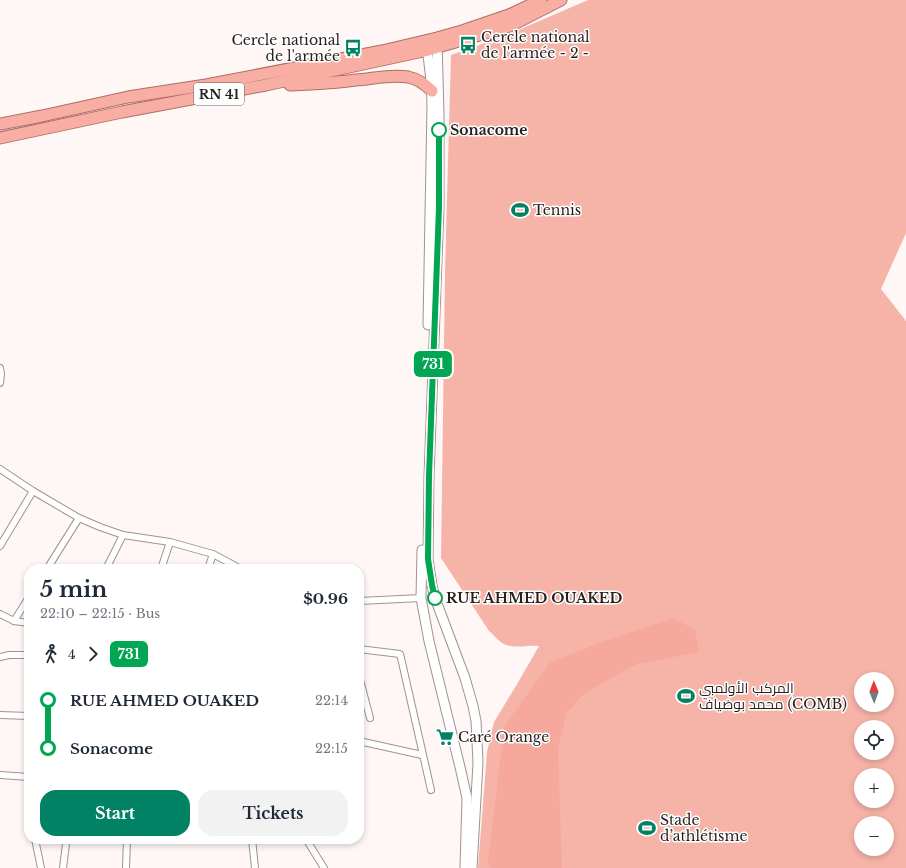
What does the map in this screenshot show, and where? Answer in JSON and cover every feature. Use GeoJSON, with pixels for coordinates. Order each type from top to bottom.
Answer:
{"type":"FeatureCollection","features":[{"type":"Feature","properties":{"kind":"highway","name":"RN 41"},"geometry":{"type":"LineString","coordinates":[[0,124],[128,98],[206,85],[382,51],[432,44],[462,31],[509,15],[541,0]]}},
{"type":"Feature","properties":{"kind":"highway","name":"RN 41"},"geometry":{"type":"LineString","coordinates":[[0,138],[122,112],[266,85],[510,26],[561,0]]}},
{"type":"Feature","properties":{"kind":"highway"},"geometry":{"type":"LineString","coordinates":[[266,85],[319,84],[400,76],[420,81],[432,91]]}},
{"type":"Feature","properties":{"kind":"main road"},"geometry":{"type":"LineString","coordinates":[[432,44],[429,286],[421,598],[467,798],[465,868]]}},
{"type":"Feature","properties":{"kind":"main road"},"geometry":{"type":"LineString","coordinates":[[432,44],[439,114],[439,207],[429,476],[428,559],[435,598],[462,671],[476,721],[478,762],[472,868]]}},
{"type":"Feature","properties":{"kind":"main road"},"geometry":{"type":"LineString","coordinates":[[421,598],[435,598]]}},
{"type":"Feature","properties":{"kind":"main road"},"geometry":{"type":"LineString","coordinates":[[460,767],[478,762]]}},
{"type":"Feature","properties":{"kind":"street"},"geometry":{"type":"LineString","coordinates":[[0,368],[0,383]]}},
{"type":"Feature","properties":{"kind":"street"},"geometry":{"type":"LineString","coordinates":[[0,469],[33,491],[79,518],[100,527],[123,535],[170,542],[213,554],[232,564]]}},
{"type":"Feature","properties":{"kind":"street"},"geometry":{"type":"LineString","coordinates":[[0,546],[33,491]]}},
{"type":"Feature","properties":{"kind":"street"},"geometry":{"type":"LineString","coordinates":[[50,564],[79,518]]}},
{"type":"Feature","properties":{"kind":"street"},"geometry":{"type":"LineString","coordinates":[[108,564],[123,535]]}},
{"type":"Feature","properties":{"kind":"street"},"geometry":{"type":"LineString","coordinates":[[163,564],[170,542]]}},
{"type":"Feature","properties":{"kind":"street"},"geometry":{"type":"LineString","coordinates":[[210,564],[213,554]]}},
{"type":"Feature","properties":{"kind":"street"},"geometry":{"type":"LineString","coordinates":[[364,600],[421,598]]}},
{"type":"Feature","properties":{"kind":"street"},"geometry":{"type":"LineString","coordinates":[[14,621],[24,605]]}},
{"type":"Feature","properties":{"kind":"street"},"geometry":{"type":"LineString","coordinates":[[0,614],[14,621],[24,622]]}},
{"type":"Feature","properties":{"kind":"street"},"geometry":{"type":"LineString","coordinates":[[364,650],[400,654],[403,661],[422,755],[431,790]]}},
{"type":"Feature","properties":{"kind":"street"},"geometry":{"type":"LineString","coordinates":[[0,657],[9,655],[24,655]]}},
{"type":"Feature","properties":{"kind":"street"},"geometry":{"type":"LineString","coordinates":[[364,695],[370,718]]}},
{"type":"Feature","properties":{"kind":"street"},"geometry":{"type":"LineString","coordinates":[[0,715],[24,716]]}},
{"type":"Feature","properties":{"kind":"street"},"geometry":{"type":"LineString","coordinates":[[364,742],[422,755]]}},
{"type":"Feature","properties":{"kind":"street"},"geometry":{"type":"LineString","coordinates":[[0,775],[24,777]]}},
{"type":"Feature","properties":{"kind":"street"},"geometry":{"type":"LineString","coordinates":[[36,844],[41,868]]}},
{"type":"Feature","properties":{"kind":"street"},"geometry":{"type":"LineString","coordinates":[[63,868],[66,844]]}},
{"type":"Feature","properties":{"kind":"street"},"geometry":{"type":"LineString","coordinates":[[126,868],[127,844]]}},
{"type":"Feature","properties":{"kind":"street"},"geometry":{"type":"LineString","coordinates":[[253,844],[255,868]]}},
{"type":"Feature","properties":{"kind":"street"},"geometry":{"type":"LineString","coordinates":[[309,844],[324,868]]}},
{"type":"Feature","properties":{"kind":"shaded area"},"geometry":{"type":"Polygon","coordinates":[[[588,0],[906,0],[906,233],[881,289],[906,321],[906,868],[478,868],[487,752],[494,722],[539,646],[517,647],[504,644],[498,640],[489,631],[441,558],[445,272],[451,55],[507,35],[588,0]]]}},
{"type":"Feature","properties":{"kind":"shaded area"},"geometry":{"type":"Polygon","coordinates":[[[673,618],[695,630],[699,652],[637,664],[586,692],[566,713],[558,750],[562,868],[492,868],[488,863],[504,727],[550,662],[673,618]]]}},
{"type":"Feature","properties":{"kind":"bus line","name":"731"},"geometry":{"type":"LineString","coordinates":[[435,598],[428,559],[429,476],[439,207],[439,130]]}},
{"type":"Feature","properties":{"kind":"place","name":"Cercle national de l'armée - 2 -"},"geometry":{"type":"Point","coordinates":[468,45]}},
{"type":"Feature","properties":{"kind":"place","name":"Cercle national de l'armée"},"geometry":{"type":"Point","coordinates":[353,48]}},
{"type":"Feature","properties":{"kind":"place","name":"Sonacome"},"geometry":{"type":"Point","coordinates":[439,130]}},
{"type":"Feature","properties":{"kind":"place","name":"Tennis"},"geometry":{"type":"Point","coordinates":[520,210]}},
{"type":"Feature","properties":{"kind":"place","name":"RUE AHMED OUAKED"},"geometry":{"type":"Point","coordinates":[435,598]}},
{"type":"Feature","properties":{"kind":"place","name":"المركب الأولمبي محمد بوضياف (COMB)"},"geometry":{"type":"Point","coordinates":[686,696]}},
{"type":"Feature","properties":{"kind":"place","name":"Caré Orange"},"geometry":{"type":"Point","coordinates":[445,737]}},
{"type":"Feature","properties":{"kind":"place","name":"Stade d’athlétisme"},"geometry":{"type":"Point","coordinates":[647,828]}}]}
